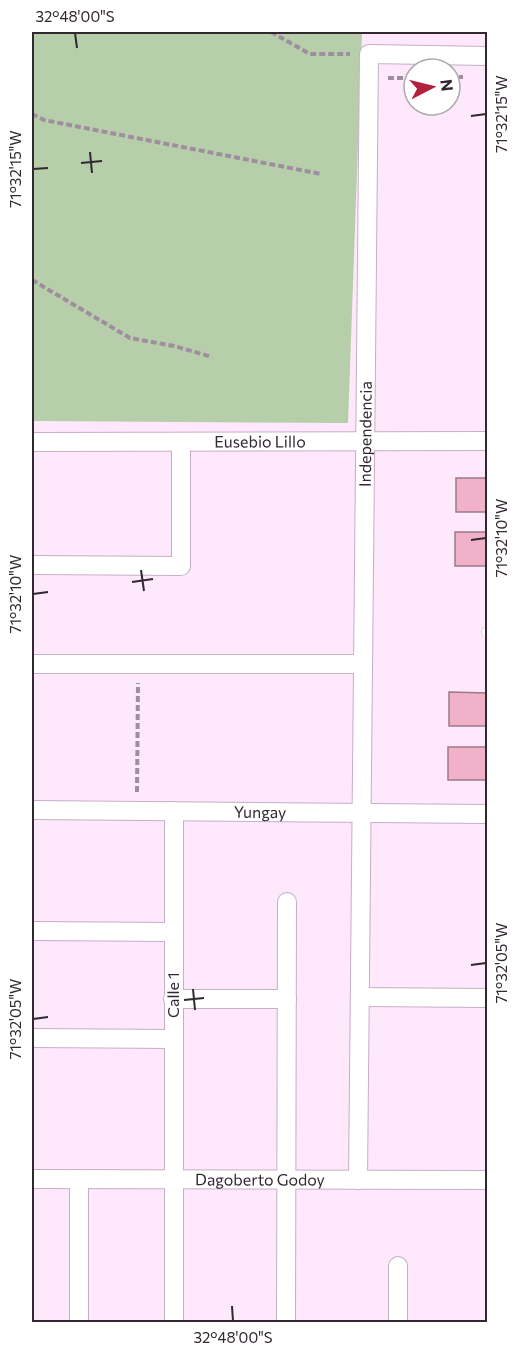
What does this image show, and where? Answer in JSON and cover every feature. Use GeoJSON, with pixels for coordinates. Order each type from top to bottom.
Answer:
{"type":"FeatureCollection","features":[{"type":"Feature","properties":{"kind":"street"},"geometry":{"type":"LineString","coordinates":[[369,54],[488,56]]}},
{"type":"Feature","properties":{"kind":"street","name":"Independencia"},"geometry":{"type":"LineString","coordinates":[[358,1180],[369,54]]}},
{"type":"Feature","properties":{"kind":"street","name":"Eusebio Lillo"},"geometry":{"type":"LineString","coordinates":[[32,442],[488,441]]}},
{"type":"Feature","properties":{"kind":"street"},"geometry":{"type":"LineString","coordinates":[[32,565],[181,566],[181,442]]}},
{"type":"Feature","properties":{"kind":"street"},"geometry":{"type":"LineString","coordinates":[[32,664],[363,664]]}},
{"type":"Feature","properties":{"kind":"street","name":"Yungay"},"geometry":{"type":"LineString","coordinates":[[32,810],[488,814]]}},
{"type":"Feature","properties":{"kind":"street","name":"Calle 1"},"geometry":{"type":"LineString","coordinates":[[174,811],[172,1180],[174,1323]]}},
{"type":"Feature","properties":{"kind":"street"},"geometry":{"type":"LineString","coordinates":[[286,1323],[287,902]]}},
{"type":"Feature","properties":{"kind":"street"},"geometry":{"type":"LineString","coordinates":[[32,931],[173,932]]}},
{"type":"Feature","properties":{"kind":"street"},"geometry":{"type":"LineString","coordinates":[[360,997],[488,998]]}},
{"type":"Feature","properties":{"kind":"street"},"geometry":{"type":"LineString","coordinates":[[173,999],[287,999]]}},
{"type":"Feature","properties":{"kind":"street"},"geometry":{"type":"LineString","coordinates":[[32,1038],[173,1038]]}},
{"type":"Feature","properties":{"kind":"street","name":"Dagoberto Godoy"},"geometry":{"type":"LineString","coordinates":[[32,1179],[488,1180]]}},
{"type":"Feature","properties":{"kind":"street"},"geometry":{"type":"LineString","coordinates":[[79,1179],[79,1323]]}},
{"type":"Feature","properties":{"kind":"street"},"geometry":{"type":"LineString","coordinates":[[398,1266],[398,1323]]}},
{"type":"Feature","properties":{"kind":"path"},"geometry":{"type":"LineString","coordinates":[[271,32],[310,54],[369,54]]}},
{"type":"Feature","properties":{"kind":"path"},"geometry":{"type":"LineString","coordinates":[[369,78],[402,78]]}},
{"type":"Feature","properties":{"kind":"path"},"geometry":{"type":"LineString","coordinates":[[32,114],[44,120],[321,174]]}},
{"type":"Feature","properties":{"kind":"path"},"geometry":{"type":"LineString","coordinates":[[32,279],[130,338],[174,346],[212,357]]}},
{"type":"Feature","properties":{"kind":"path"},"geometry":{"type":"LineString","coordinates":[[137,811],[138,664]]}},
{"type":"Feature","properties":{"kind":"green space"},"geometry":{"type":"Polygon","coordinates":[[[32,32],[362,32],[348,423],[32,421],[32,32]]]}},
{"type":"Feature","properties":{"kind":"building"},"geometry":{"type":"Polygon","coordinates":[[[456,478],[488,478],[488,512],[456,512],[456,478]]]}},
{"type":"Feature","properties":{"kind":"building"},"geometry":{"type":"Polygon","coordinates":[[[455,532],[488,532],[488,566],[455,566],[455,532]]]}},
{"type":"Feature","properties":{"kind":"building"},"geometry":{"type":"Polygon","coordinates":[[[449,692],[488,693],[488,726],[449,726],[449,692]]]}},
{"type":"Feature","properties":{"kind":"building"},"geometry":{"type":"Polygon","coordinates":[[[448,747],[488,747],[488,780],[448,780],[448,747]]]}}]}
